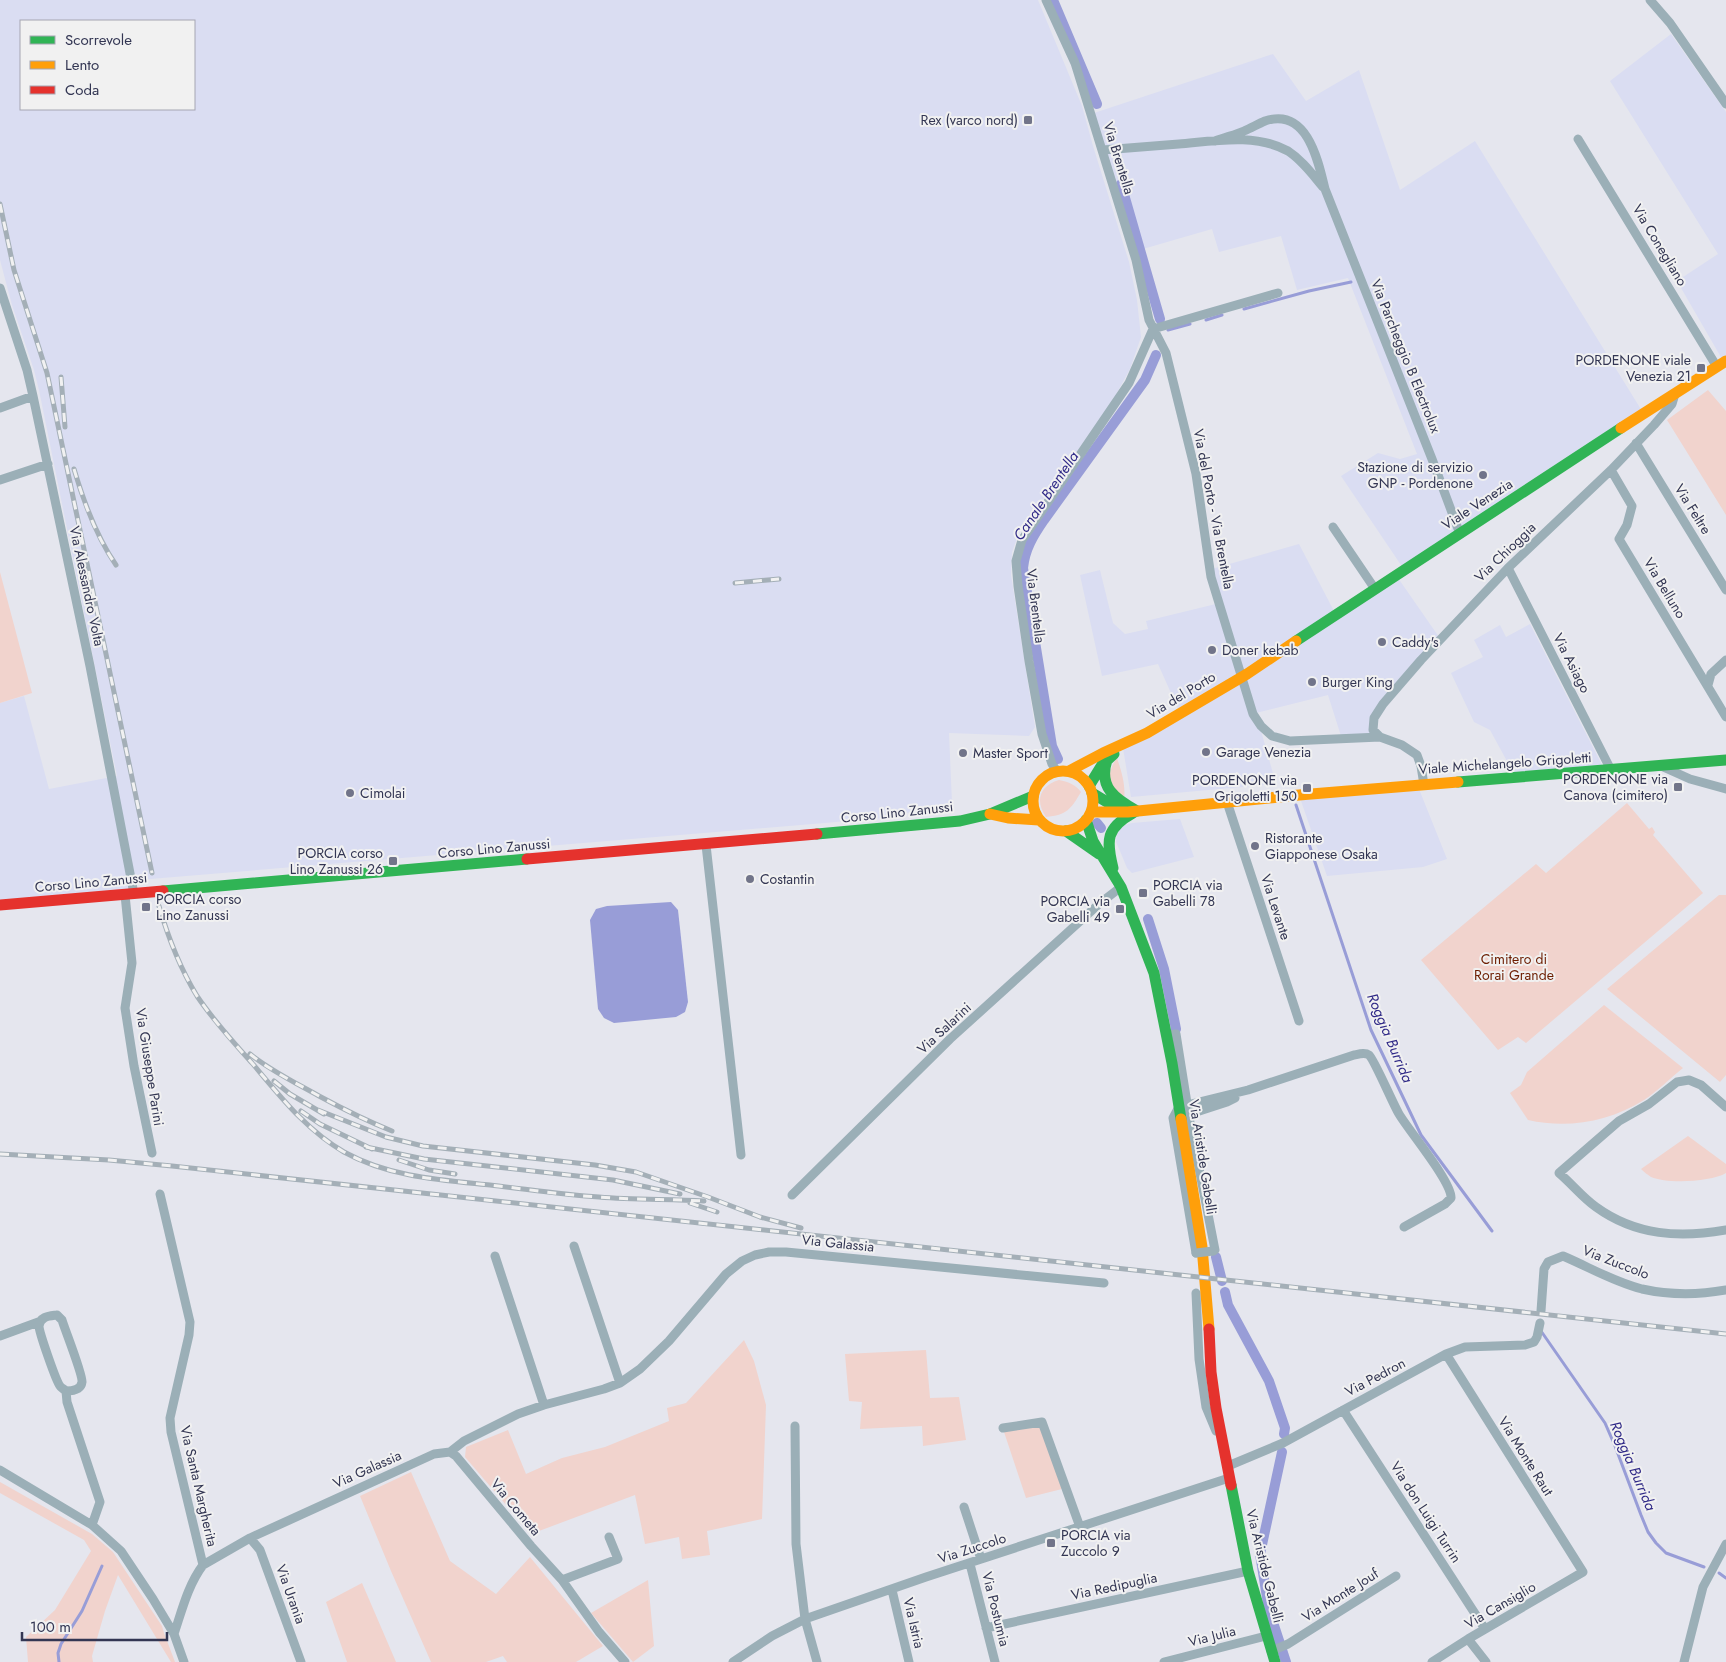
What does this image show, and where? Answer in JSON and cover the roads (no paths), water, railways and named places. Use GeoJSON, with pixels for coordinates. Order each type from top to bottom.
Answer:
{"type":"FeatureCollection","features":[{"type":"Feature","properties":{"kind":"main road","name":"Viale Venezia"},"geometry":{"type":"LineString","coordinates":[[1245,675],[1722,364]]}},
{"type":"Feature","properties":{"kind":"main road","name":"Via del Porto"},"geometry":{"type":"LineString","coordinates":[[1069,771],[1147,733],[1245,675]]}},
{"type":"Feature","properties":{"kind":"main road","name":"Via del Porto"},"geometry":{"type":"LineString","coordinates":[[1091,790],[1102,765],[1130,741]]}},
{"type":"Feature","properties":{"kind":"main road"},"geometry":{"type":"LineString","coordinates":[[1108,758],[1103,771],[1103,778],[1118,800],[1137,811]]}},
{"type":"Feature","properties":{"kind":"main road","name":"Viale Michelangelo Grigoletti"},"geometry":{"type":"LineString","coordinates":[[1227,802],[1726,760]]}},
{"type":"Feature","properties":{"kind":"main road"},"geometry":{"type":"LineString","coordinates":[[1091,790],[1093,802],[1089,816],[1081,826],[1066,831],[1051,829],[1039,820],[1032,805],[1033,796],[1043,778],[1057,771],[1069,771],[1077,774],[1091,790],[1112,805],[1137,811]]}},
{"type":"Feature","properties":{"kind":"main road","name":"Corso Lino Zanussi"},"geometry":{"type":"LineString","coordinates":[[0,905],[706,845],[960,821],[990,814],[1033,796]]}},
{"type":"Feature","properties":{"kind":"main road"},"geometry":{"type":"LineString","coordinates":[[1089,816],[1227,802]]}},
{"type":"Feature","properties":{"kind":"main road","name":"Via Aristide Gabelli"},"geometry":{"type":"LineString","coordinates":[[1137,811],[1114,824],[1108,840],[1110,855],[1119,884],[1154,973],[1184,1111],[1207,1293],[1211,1372],[1223,1447],[1248,1571],[1266,1636],[1275,1654]]}},
{"type":"Feature","properties":{"kind":"main road","name":"Corso Lino Zanussi"},"geometry":{"type":"LineString","coordinates":[[990,814],[1008,818],[1039,820]]}},
{"type":"Feature","properties":{"kind":"main road","name":"Via Aristide Gabelli"},"geometry":{"type":"LineString","coordinates":[[1089,816],[1093,841],[1119,884]]}},
{"type":"Feature","properties":{"kind":"main road","name":"Via Aristide Gabelli"},"geometry":{"type":"LineString","coordinates":[[1066,831],[1100,855]]}},
{"type":"Feature","properties":{"kind":"street","name":"Via Brentella"},"geometry":{"type":"LineString","coordinates":[[1046,0],[1075,61],[1136,260],[1149,320],[1153,329],[1129,383],[1022,540],[1016,561],[1027,651],[1042,734],[1052,764],[1057,771]]}},
{"type":"Feature","properties":{"kind":"street"},"geometry":{"type":"LineString","coordinates":[[1651,0],[1670,23],[1726,104]]}},
{"type":"Feature","properties":{"kind":"street","name":"Via Parcheggio B Electrolux"},"geometry":{"type":"LineString","coordinates":[[1215,140],[1267,120],[1287,119],[1305,131],[1318,160],[1325,189],[1432,458],[1460,534]]}},
{"type":"Feature","properties":{"kind":"street"},"geometry":{"type":"LineString","coordinates":[[1254,126],[1255,141]]}},
{"type":"Feature","properties":{"kind":"street","name":"Via Conegliano"},"geometry":{"type":"LineString","coordinates":[[1578,138],[1722,364]]}},
{"type":"Feature","properties":{"kind":"street","name":"Via Parcheggio B Electrolux"},"geometry":{"type":"LineString","coordinates":[[1103,150],[1215,140],[1255,141],[1269,144],[1288,152],[1302,162],[1325,189]]}},
{"type":"Feature","properties":{"kind":"street","name":"Via Alessandro Volta"},"geometry":{"type":"LineString","coordinates":[[0,288],[27,370],[48,464],[90,666],[129,895]]}},
{"type":"Feature","properties":{"kind":"street"},"geometry":{"type":"LineString","coordinates":[[1153,329],[1278,292]]}},
{"type":"Feature","properties":{"kind":"street","name":"Via del Porto - Via Brentella"},"geometry":{"type":"LineString","coordinates":[[1153,329],[1163,346],[1169,363],[1196,474],[1210,577],[1245,675]]}},
{"type":"Feature","properties":{"kind":"street","name":"Via Chioggia"},"geometry":{"type":"LineString","coordinates":[[1380,737],[1373,730],[1374,718],[1383,704],[1421,660],[1508,568],[1611,470],[1654,426],[1672,404],[1675,394]]}},
{"type":"Feature","properties":{"kind":"street"},"geometry":{"type":"LineString","coordinates":[[0,408],[33,396]]}},
{"type":"Feature","properties":{"kind":"street","name":"Via Feltre"},"geometry":{"type":"LineString","coordinates":[[1636,443],[1726,590]]}},
{"type":"Feature","properties":{"kind":"street"},"geometry":{"type":"LineString","coordinates":[[0,480],[48,464]]}},
{"type":"Feature","properties":{"kind":"street","name":"Via Belluno"},"geometry":{"type":"LineString","coordinates":[[1611,470],[1632,506],[1627,525],[1619,540],[1726,717]]}},
{"type":"Feature","properties":{"kind":"street"},"geometry":{"type":"LineString","coordinates":[[1333,526],[1375,589]]}},
{"type":"Feature","properties":{"kind":"street","name":"Via Asiago"},"geometry":{"type":"LineString","coordinates":[[1508,568],[1611,770]]}},
{"type":"Feature","properties":{"kind":"street"},"geometry":{"type":"LineString","coordinates":[[1708,685],[1711,674],[1726,660]]}},
{"type":"Feature","properties":{"kind":"street"},"geometry":{"type":"LineString","coordinates":[[1245,675],[1253,714],[1272,736],[1290,741],[1380,737],[1402,745],[1417,755],[1422,766],[1424,785]]}},
{"type":"Feature","properties":{"kind":"street"},"geometry":{"type":"LineString","coordinates":[[1661,766],[1690,779],[1726,788]]}},
{"type":"Feature","properties":{"kind":"street","name":"Via Levante"},"geometry":{"type":"LineString","coordinates":[[1227,802],[1299,1021]]}},
{"type":"Feature","properties":{"kind":"street"},"geometry":{"type":"LineString","coordinates":[[706,845],[741,1155]]}},
{"type":"Feature","properties":{"kind":"street","name":"Via Salarini"},"geometry":{"type":"LineString","coordinates":[[792,1194],[950,1040],[1119,884]]}},
{"type":"Feature","properties":{"kind":"street","name":"Via Giuseppe Parini"},"geometry":{"type":"LineString","coordinates":[[129,895],[132,963],[125,1008],[134,1066],[152,1153]]}},
{"type":"Feature","properties":{"kind":"street"},"geometry":{"type":"LineString","coordinates":[[1184,1111],[1215,1250],[1196,1253],[1173,1118],[1184,1111],[1354,1054],[1366,1054],[1371,1057],[1384,1087],[1402,1119],[1444,1179],[1451,1194],[1451,1198],[1445,1204],[1404,1227]]}},
{"type":"Feature","properties":{"kind":"street"},"geometry":{"type":"LineString","coordinates":[[1726,1108],[1701,1085],[1689,1080],[1677,1082],[1649,1104],[1618,1121],[1560,1173],[1595,1206],[1615,1220],[1662,1234],[1688,1236],[1726,1230]]}},
{"type":"Feature","properties":{"kind":"street","name":"Via Santa Margherita"},"geometry":{"type":"LineString","coordinates":[[160,1194],[190,1322],[189,1335],[170,1418],[171,1432],[204,1565],[195,1576],[174,1634]]}},
{"type":"Feature","properties":{"kind":"street"},"geometry":{"type":"LineString","coordinates":[[574,1246],[620,1382]]}},
{"type":"Feature","properties":{"kind":"street","name":"Via Galassia"},"geometry":{"type":"LineString","coordinates":[[204,1565],[250,1538],[434,1454],[450,1452],[464,1441],[499,1423],[544,1405],[604,1389],[620,1382],[640,1369],[669,1341],[726,1274],[742,1261],[755,1255],[769,1252],[786,1252],[1104,1283]]}},
{"type":"Feature","properties":{"kind":"street"},"geometry":{"type":"LineString","coordinates":[[495,1256],[544,1405]]}},
{"type":"Feature","properties":{"kind":"street","name":"Via Zuccolo"},"geometry":{"type":"LineString","coordinates":[[1541,1311],[1544,1269],[1548,1262],[1563,1256],[1641,1289],[1704,1294],[1726,1290]]}},
{"type":"Feature","properties":{"kind":"street","name":"Via Aristide Gabelli"},"geometry":{"type":"LineString","coordinates":[[1196,1293],[1199,1359],[1206,1406],[1223,1447]]}},
{"type":"Feature","properties":{"kind":"street"},"geometry":{"type":"LineString","coordinates":[[0,1336],[41,1321],[46,1316],[57,1315],[65,1329],[82,1382],[79,1388],[73,1391],[66,1391],[59,1386],[39,1326],[41,1321]]}},
{"type":"Feature","properties":{"kind":"street","name":"Via Pedron"},"geometry":{"type":"LineString","coordinates":[[1228,1472],[1446,1354],[1465,1347],[1525,1345],[1534,1342],[1538,1335],[1540,1323]]}},
{"type":"Feature","properties":{"kind":"street","name":"Via Monte Raut"},"geometry":{"type":"LineString","coordinates":[[1446,1354],[1582,1572]]}},
{"type":"Feature","properties":{"kind":"street"},"geometry":{"type":"LineString","coordinates":[[66,1391],[67,1402],[100,1502],[92,1525]]}},
{"type":"Feature","properties":{"kind":"street","name":"Via don Luigi Turrin"},"geometry":{"type":"LineString","coordinates":[[1343,1410],[1486,1629]]}},
{"type":"Feature","properties":{"kind":"street"},"geometry":{"type":"LineString","coordinates":[[1003,1428],[1042,1422],[1080,1527]]}},
{"type":"Feature","properties":{"kind":"street"},"geometry":{"type":"LineString","coordinates":[[794,1426],[796,1544],[806,1619],[817,1662]]}},
{"type":"Feature","properties":{"kind":"street","name":"Via Cometa"},"geometry":{"type":"LineString","coordinates":[[450,1452],[456,1456],[562,1580],[599,1632],[624,1662]]}},
{"type":"Feature","properties":{"kind":"street"},"geometry":{"type":"LineString","coordinates":[[0,1470],[92,1525],[121,1551],[174,1634],[184,1662]]}},
{"type":"Feature","properties":{"kind":"street","name":"Via Zuccolo"},"geometry":{"type":"LineString","coordinates":[[733,1662],[772,1636],[806,1619],[926,1577],[1080,1527],[1228,1472]]}},
{"type":"Feature","properties":{"kind":"street"},"geometry":{"type":"LineString","coordinates":[[964,1507],[981,1560]]}},
{"type":"Feature","properties":{"kind":"street"},"geometry":{"type":"LineString","coordinates":[[562,1580],[618,1559],[609,1537]]}},
{"type":"Feature","properties":{"kind":"street","name":"Via Urania"},"geometry":{"type":"LineString","coordinates":[[250,1538],[260,1550],[301,1662]]}},
{"type":"Feature","properties":{"kind":"street"},"geometry":{"type":"LineString","coordinates":[[1684,1662],[1703,1587],[1726,1544]]}},
{"type":"Feature","properties":{"kind":"street","name":"Via Postumia"},"geometry":{"type":"LineString","coordinates":[[970,1564],[995,1662]]}},
{"type":"Feature","properties":{"kind":"street","name":"Via Redipuglia"},"geometry":{"type":"LineString","coordinates":[[986,1628],[1248,1571]]}},
{"type":"Feature","properties":{"kind":"street","name":"Via Cansiglio"},"geometry":{"type":"LineString","coordinates":[[1432,1662],[1582,1572]]}},
{"type":"Feature","properties":{"kind":"street","name":"Via Monte Jouf"},"geometry":{"type":"LineString","coordinates":[[1275,1654],[1396,1576]]}},
{"type":"Feature","properties":{"kind":"street","name":"Via Istria"},"geometry":{"type":"LineString","coordinates":[[892,1590],[909,1662]]}},
{"type":"Feature","properties":{"kind":"street","name":"Via Julia"},"geometry":{"type":"LineString","coordinates":[[1164,1662],[1266,1636]]}},
{"type":"Feature","properties":{"kind":"street"},"geometry":{"type":"LineString","coordinates":[[1468,1639],[1486,1662]]}},
{"type":"Feature","properties":{"kind":"water"},"geometry":{"type":"Polygon","coordinates":[[[671,902],[678,910],[688,1002],[685,1012],[676,1017],[614,1023],[604,1018],[598,1009],[590,920],[596,909],[607,906],[671,902]]]}},
{"type":"Feature","properties":{"kind":"waterway","name":"Canale Brentella"},"geometry":{"type":"LineString","coordinates":[[1053,0],[1097,104]]}},
{"type":"Feature","properties":{"kind":"waterway","name":"Canale Brentella"},"geometry":{"type":"LineString","coordinates":[[1121,184],[1160,319]]}},
{"type":"Feature","properties":{"kind":"waterway"},"geometry":{"type":"LineString","coordinates":[[1244,309],[1309,291],[1351,282]]}},
{"type":"Feature","properties":{"kind":"waterway"},"geometry":{"type":"LineString","coordinates":[[1206,320],[1222,315]]}},
{"type":"Feature","properties":{"kind":"waterway"},"geometry":{"type":"LineString","coordinates":[[1168,330],[1190,324]]}},
{"type":"Feature","properties":{"kind":"waterway","name":"Canale Brentella"},"geometry":{"type":"LineString","coordinates":[[1058,759],[1052,746],[1023,568],[1026,555],[1033,537],[1044,520],[1145,380],[1156,355]]}},
{"type":"Feature","properties":{"kind":"waterway","name":"Roggia Burrida"},"geometry":{"type":"LineString","coordinates":[[1296,805],[1371,1030],[1421,1135],[1492,1231]]}},
{"type":"Feature","properties":{"kind":"waterway","name":"Canale Brentella"},"geometry":{"type":"LineString","coordinates":[[1097,823],[1101,828]]}},
{"type":"Feature","properties":{"kind":"waterway","name":"Canale Brentella"},"geometry":{"type":"LineString","coordinates":[[1148,919],[1164,969],[1176,1029]]}},
{"type":"Feature","properties":{"kind":"waterway","name":"Canale Brentella"},"geometry":{"type":"LineString","coordinates":[[1216,1257],[1222,1281]]}},
{"type":"Feature","properties":{"kind":"waterway","name":"Canale Brentella"},"geometry":{"type":"LineString","coordinates":[[1225,1292],[1228,1305],[1269,1381],[1285,1428],[1284,1434]]}},
{"type":"Feature","properties":{"kind":"waterway","name":"Roggia Burrida"},"geometry":{"type":"LineString","coordinates":[[1541,1331],[1605,1423],[1648,1532],[1666,1553],[1704,1567]]}},
{"type":"Feature","properties":{"kind":"waterway","name":"Canale Brentella"},"geometry":{"type":"LineString","coordinates":[[1282,1452],[1260,1554],[1269,1610],[1286,1662]]}},
{"type":"Feature","properties":{"kind":"waterway"},"geometry":{"type":"LineString","coordinates":[[59,1662],[58,1653],[61,1644],[82,1611],[102,1566]]}},
{"type":"Feature","properties":{"kind":"waterway","name":"Roggia Burrida"},"geometry":{"type":"LineString","coordinates":[[1719,1573],[1726,1578]]}},
{"type":"Feature","properties":{"kind":"railway"},"geometry":{"type":"LineString","coordinates":[[0,204],[14,270],[47,373],[152,873]]}},
{"type":"Feature","properties":{"kind":"railway"},"geometry":{"type":"LineString","coordinates":[[61,377],[65,427]]}},
{"type":"Feature","properties":{"kind":"railway"},"geometry":{"type":"LineString","coordinates":[[74,469],[91,519],[102,543],[116,565]]}},
{"type":"Feature","properties":{"kind":"railway"},"geometry":{"type":"LineString","coordinates":[[735,583],[779,579]]}},
{"type":"Feature","properties":{"kind":"railway"},"geometry":{"type":"LineString","coordinates":[[159,906],[170,941],[180,963],[197,996],[210,1014],[294,1112],[330,1143],[344,1152],[379,1167],[434,1179],[585,1196],[704,1201]]}},
{"type":"Feature","properties":{"kind":"railway"},"geometry":{"type":"LineString","coordinates":[[250,1054],[275,1071],[319,1096],[355,1115],[392,1131]]}},
{"type":"Feature","properties":{"kind":"railway"},"geometry":{"type":"LineString","coordinates":[[274,1081],[290,1094],[324,1114]]}},
{"type":"Feature","properties":{"kind":"railway"},"geometry":{"type":"LineString","coordinates":[[318,1110],[386,1137],[423,1146],[595,1165],[636,1172],[760,1217],[801,1228]]}},
{"type":"Feature","properties":{"kind":"railway"},"geometry":{"type":"LineString","coordinates":[[301,1111],[320,1124],[372,1149]]}},
{"type":"Feature","properties":{"kind":"railway"},"geometry":{"type":"LineString","coordinates":[[366,1147],[424,1159],[613,1180],[680,1194]]}},
{"type":"Feature","properties":{"kind":"railway"},"geometry":{"type":"LineString","coordinates":[[0,1154],[109,1160],[172,1166],[1726,1334]]}},
{"type":"Feature","properties":{"kind":"railway"},"geometry":{"type":"LineString","coordinates":[[399,1160],[429,1170],[455,1174]]}},
{"type":"Feature","properties":{"kind":"railway"},"geometry":{"type":"LineString","coordinates":[[690,1203],[717,1212]]}},
{"type":"Feature","properties":{"kind":"place","name":"Rex (varco nord)"},"geometry":{"type":"Point","coordinates":[1028,120]}},
{"type":"Feature","properties":{"kind":"place","name":"PORDENONE viale Venezia 21"},"geometry":{"type":"Point","coordinates":[1701,368]}},
{"type":"Feature","properties":{"kind":"place","name":"Stazione di servizio GNP - Pordenone"},"geometry":{"type":"Point","coordinates":[1483,475]}},
{"type":"Feature","properties":{"kind":"place","name":"Caddy's"},"geometry":{"type":"Point","coordinates":[1382,642]}},
{"type":"Feature","properties":{"kind":"place","name":"Doner kebab"},"geometry":{"type":"Point","coordinates":[1212,650]}},
{"type":"Feature","properties":{"kind":"place","name":"Burger King"},"geometry":{"type":"Point","coordinates":[1312,682]}},
{"type":"Feature","properties":{"kind":"place","name":"Garage Venezia"},"geometry":{"type":"Point","coordinates":[1206,752]}},
{"type":"Feature","properties":{"kind":"place","name":"Master Sport"},"geometry":{"type":"Point","coordinates":[963,753]}},
{"type":"Feature","properties":{"kind":"place","name":"PORDENONE via Canova (cimitero)"},"geometry":{"type":"Point","coordinates":[1678,787]}},
{"type":"Feature","properties":{"kind":"place","name":"PORDENONE via Grigoletti 150"},"geometry":{"type":"Point","coordinates":[1307,788]}},
{"type":"Feature","properties":{"kind":"place","name":"Cimolai"},"geometry":{"type":"Point","coordinates":[350,793]}},
{"type":"Feature","properties":{"kind":"place","name":"Ristorante Giapponese Osaka"},"geometry":{"type":"Point","coordinates":[1255,846]}},
{"type":"Feature","properties":{"kind":"place","name":"PORCIA corso Lino Zanussi 26"},"geometry":{"type":"Point","coordinates":[393,861]}},
{"type":"Feature","properties":{"kind":"place","name":"Costantin"},"geometry":{"type":"Point","coordinates":[750,879]}},
{"type":"Feature","properties":{"kind":"place","name":"PORCIA via Gabelli 78"},"geometry":{"type":"Point","coordinates":[1143,893]}},
{"type":"Feature","properties":{"kind":"place","name":"PORCIA corso Lino Zanussi"},"geometry":{"type":"Point","coordinates":[146,907]}},
{"type":"Feature","properties":{"kind":"place","name":"PORCIA via Gabelli 49"},"geometry":{"type":"Point","coordinates":[1120,909]}},
{"type":"Feature","properties":{"kind":"place","name":"PORCIA via Zuccolo 9"},"geometry":{"type":"Point","coordinates":[1051,1543]}},
{"type":"Feature","properties":{"kind":"park label","name":"Cimitero di Rorai Grande"},"geometry":{"type":"Point","coordinates":[1514,968]}}]}
